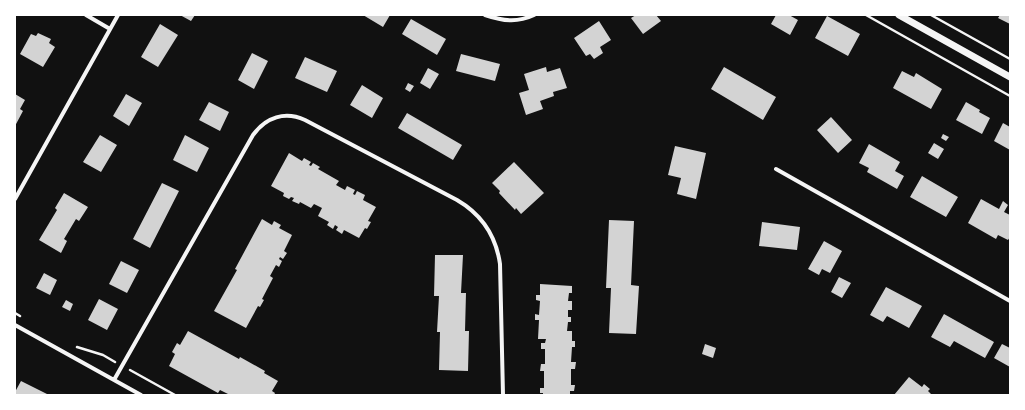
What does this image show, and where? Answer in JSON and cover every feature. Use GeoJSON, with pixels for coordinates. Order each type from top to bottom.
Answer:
{"type":"FeatureCollection","features":[{"type":"Feature","properties":{"kind":"street"},"geometry":{"type":"LineString","coordinates":[[86,15],[110,29]]}},
{"type":"Feature","properties":{"kind":"street"},"geometry":{"type":"LineString","coordinates":[[15,199],[118,15]]}},
{"type":"Feature","properties":{"kind":"street"},"geometry":{"type":"LineString","coordinates":[[485,15],[504,21],[511,21],[523,20],[534,15]]}},
{"type":"Feature","properties":{"kind":"street"},"geometry":{"type":"LineString","coordinates":[[899,15],[1010,77]]}},
{"type":"Feature","properties":{"kind":"street"},"geometry":{"type":"LineString","coordinates":[[114,380],[253,135],[265,122],[276,117],[288,115],[305,120],[457,200],[470,208],[484,223],[494,240],[500,264],[503,395]]}},
{"type":"Feature","properties":{"kind":"street"},"geometry":{"type":"LineString","coordinates":[[776,169],[1010,301]]}},
{"type":"Feature","properties":{"kind":"street"},"geometry":{"type":"LineString","coordinates":[[15,325],[141,395]]}},
{"type":"Feature","properties":{"kind":"path"},"geometry":{"type":"LineString","coordinates":[[866,15],[1010,96]]}},
{"type":"Feature","properties":{"kind":"path"},"geometry":{"type":"LineString","coordinates":[[931,15],[1010,59]]}},
{"type":"Feature","properties":{"kind":"path"},"geometry":{"type":"LineString","coordinates":[[15,313],[22,316]]}},
{"type":"Feature","properties":{"kind":"path"},"geometry":{"type":"LineString","coordinates":[[75,346],[103,355],[110,359]]}},
{"type":"Feature","properties":{"kind":"path"},"geometry":{"type":"LineString","coordinates":[[134,372],[175,395]]}},
{"type":"Feature","properties":{"kind":"building"},"geometry":{"type":"Polygon","coordinates":[[[180,15],[195,15],[191,21],[180,15]]]}},
{"type":"Feature","properties":{"kind":"building"},"geometry":{"type":"Polygon","coordinates":[[[363,15],[390,15],[383,27],[363,15]]]}},
{"type":"Feature","properties":{"kind":"building"},"geometry":{"type":"Polygon","coordinates":[[[636,15],[656,15],[661,21],[643,34],[631,18],[636,15]]]}},
{"type":"Feature","properties":{"kind":"building"},"geometry":{"type":"Polygon","coordinates":[[[776,15],[789,15],[798,20],[790,35],[771,24],[776,15]]]}},
{"type":"Feature","properties":{"kind":"building"},"geometry":{"type":"Polygon","coordinates":[[[1000,15],[1010,15],[1010,24],[998,18],[1000,15]]]}},
{"type":"Feature","properties":{"kind":"building"},"geometry":{"type":"Polygon","coordinates":[[[827,16],[860,34],[848,56],[815,38],[827,16]]]}},
{"type":"Feature","properties":{"kind":"building"},"geometry":{"type":"Polygon","coordinates":[[[411,19],[446,39],[437,55],[402,34],[411,19]]]}},
{"type":"Feature","properties":{"kind":"building"},"geometry":{"type":"Polygon","coordinates":[[[599,21],[611,40],[600,47],[603,53],[594,59],[590,54],[586,56],[574,38],[599,21]]]}},
{"type":"Feature","properties":{"kind":"building"},"geometry":{"type":"Polygon","coordinates":[[[160,24],[178,35],[158,67],[141,57],[160,24]]]}},
{"type":"Feature","properties":{"kind":"building"},"geometry":{"type":"Polygon","coordinates":[[[38,33],[51,39],[49,43],[55,47],[43,67],[20,54],[31,34],[36,36],[38,33]]]}},
{"type":"Feature","properties":{"kind":"building"},"geometry":{"type":"Polygon","coordinates":[[[252,53],[268,61],[254,89],[238,80],[252,53]]]}},
{"type":"Feature","properties":{"kind":"building"},"geometry":{"type":"Polygon","coordinates":[[[461,54],[500,64],[495,81],[456,71],[461,54]]]}},
{"type":"Feature","properties":{"kind":"building"},"geometry":{"type":"Polygon","coordinates":[[[305,57],[337,71],[327,92],[295,78],[305,57]]]}},
{"type":"Feature","properties":{"kind":"building"},"geometry":{"type":"Polygon","coordinates":[[[546,67],[547,72],[560,68],[567,88],[553,92],[554,96],[540,101],[543,109],[526,115],[519,93],[529,90],[524,74],[546,67]]]}},
{"type":"Feature","properties":{"kind":"building"},"geometry":{"type":"Polygon","coordinates":[[[724,67],[776,97],[763,120],[711,89],[724,67]]]}},
{"type":"Feature","properties":{"kind":"building"},"geometry":{"type":"Polygon","coordinates":[[[428,68],[439,74],[430,89],[420,83],[428,68]]]}},
{"type":"Feature","properties":{"kind":"building"},"geometry":{"type":"Polygon","coordinates":[[[902,71],[914,77],[916,73],[942,89],[931,109],[893,88],[902,71]]]}},
{"type":"Feature","properties":{"kind":"building"},"geometry":{"type":"Polygon","coordinates":[[[408,83],[414,86],[410,92],[405,89],[408,83]]]}},
{"type":"Feature","properties":{"kind":"building"},"geometry":{"type":"Polygon","coordinates":[[[362,85],[383,98],[372,118],[350,105],[362,85]]]}},
{"type":"Feature","properties":{"kind":"building"},"geometry":{"type":"Polygon","coordinates":[[[15,94],[25,100],[20,109],[23,111],[15,126],[15,94]]]}},
{"type":"Feature","properties":{"kind":"building"},"geometry":{"type":"Polygon","coordinates":[[[126,94],[142,103],[129,126],[113,116],[126,94]]]}},
{"type":"Feature","properties":{"kind":"building"},"geometry":{"type":"Polygon","coordinates":[[[209,102],[229,112],[220,131],[199,120],[209,102]]]}},
{"type":"Feature","properties":{"kind":"building"},"geometry":{"type":"Polygon","coordinates":[[[966,102],[990,118],[982,134],[956,120],[966,102]]]}},
{"type":"Feature","properties":{"kind":"building"},"geometry":{"type":"Polygon","coordinates":[[[407,113],[462,145],[453,160],[398,128],[407,113]]]}},
{"type":"Feature","properties":{"kind":"building"},"geometry":{"type":"Polygon","coordinates":[[[831,117],[852,140],[838,153],[817,130],[831,117]]]}},
{"type":"Feature","properties":{"kind":"building"},"geometry":{"type":"Polygon","coordinates":[[[1003,123],[1010,127],[1010,150],[994,141],[1003,123]]]}},
{"type":"Feature","properties":{"kind":"building"},"geometry":{"type":"Polygon","coordinates":[[[943,134],[949,137],[946,141],[941,138],[943,134]]]}},
{"type":"Feature","properties":{"kind":"building"},"geometry":{"type":"Polygon","coordinates":[[[100,135],[117,145],[101,172],[83,162],[100,135]]]}},
{"type":"Feature","properties":{"kind":"building"},"geometry":{"type":"Polygon","coordinates":[[[185,135],[209,148],[197,172],[173,160],[185,135]]]}},
{"type":"Feature","properties":{"kind":"building"},"geometry":{"type":"Polygon","coordinates":[[[934,143],[944,149],[938,159],[928,153],[934,143]]]}},
{"type":"Feature","properties":{"kind":"building"},"geometry":{"type":"Polygon","coordinates":[[[869,144],[900,162],[895,171],[904,176],[897,189],[867,172],[869,168],[859,163],[869,144]]]}},
{"type":"Feature","properties":{"kind":"building"},"geometry":{"type":"Polygon","coordinates":[[[675,146],[706,153],[696,199],[677,194],[681,178],[668,175],[675,146]]]}},
{"type":"Feature","properties":{"kind":"building"},"geometry":{"type":"Polygon","coordinates":[[[289,153],[302,161],[304,158],[311,162],[309,165],[311,166],[313,163],[320,167],[318,169],[339,181],[336,185],[345,190],[347,186],[355,190],[353,194],[355,195],[357,191],[365,195],[363,200],[376,207],[368,221],[371,222],[359,238],[344,230],[342,234],[336,230],[338,227],[335,225],[333,229],[327,225],[329,222],[318,216],[322,208],[314,204],[311,208],[300,202],[299,204],[292,201],[294,198],[291,197],[289,199],[283,196],[284,193],[271,186],[289,153]]]}},
{"type":"Feature","properties":{"kind":"building"},"geometry":{"type":"Polygon","coordinates":[[[514,162],[544,193],[521,214],[516,208],[515,210],[499,193],[500,191],[492,183],[514,162]]]}},
{"type":"Feature","properties":{"kind":"building"},"geometry":{"type":"Polygon","coordinates":[[[922,176],[958,197],[946,217],[910,197],[922,176]]]}},
{"type":"Feature","properties":{"kind":"building"},"geometry":{"type":"Polygon","coordinates":[[[162,183],[179,191],[150,248],[133,239],[162,183]]]}},
{"type":"Feature","properties":{"kind":"building"},"geometry":{"type":"Polygon","coordinates":[[[64,193],[88,207],[79,221],[76,219],[64,239],[67,241],[61,253],[39,240],[57,210],[55,208],[64,193]]]}},
{"type":"Feature","properties":{"kind":"building"},"geometry":{"type":"Polygon","coordinates":[[[981,199],[999,209],[1003,201],[1008,205],[1004,212],[1010,215],[1010,237],[1008,240],[998,235],[996,239],[968,223],[981,199]]]}},
{"type":"Feature","properties":{"kind":"building"},"geometry":{"type":"Polygon","coordinates":[[[262,219],[272,225],[274,221],[281,225],[279,228],[292,235],[284,251],[287,253],[283,259],[280,257],[279,259],[282,261],[279,267],[276,265],[270,276],[273,278],[262,299],[264,300],[260,307],[258,306],[246,328],[214,311],[237,270],[235,269],[262,219]]]}},
{"type":"Feature","properties":{"kind":"building"},"geometry":{"type":"Polygon","coordinates":[[[609,220],[634,221],[631,285],[639,286],[636,334],[609,333],[611,288],[606,288],[609,220]]]}},
{"type":"Feature","properties":{"kind":"building"},"geometry":{"type":"Polygon","coordinates":[[[762,222],[800,227],[797,250],[759,246],[762,222]]]}},
{"type":"Feature","properties":{"kind":"building"},"geometry":{"type":"Polygon","coordinates":[[[824,241],[842,251],[830,273],[822,269],[819,275],[808,269],[824,241]]]}},
{"type":"Feature","properties":{"kind":"building"},"geometry":{"type":"Polygon","coordinates":[[[435,255],[463,255],[461,293],[466,293],[465,331],[469,331],[468,371],[439,370],[440,332],[437,332],[439,296],[434,296],[435,255]]]}},
{"type":"Feature","properties":{"kind":"building"},"geometry":{"type":"Polygon","coordinates":[[[121,261],[139,270],[127,293],[109,284],[121,261]]]}},
{"type":"Feature","properties":{"kind":"building"},"geometry":{"type":"Polygon","coordinates":[[[44,273],[57,280],[50,295],[36,288],[44,273]]]}},
{"type":"Feature","properties":{"kind":"building"},"geometry":{"type":"Polygon","coordinates":[[[839,277],[851,283],[842,298],[831,292],[839,277]]]}},
{"type":"Feature","properties":{"kind":"building"},"geometry":{"type":"Polygon","coordinates":[[[540,284],[572,286],[572,293],[569,293],[568,301],[572,301],[572,310],[568,310],[568,317],[571,317],[571,322],[568,322],[567,331],[572,331],[572,341],[575,341],[575,347],[572,347],[571,362],[576,362],[575,369],[571,369],[571,385],[575,385],[574,391],[570,391],[570,395],[543,395],[543,393],[540,393],[540,388],[544,388],[544,371],[540,371],[541,364],[545,364],[545,349],[541,349],[541,343],[545,343],[546,339],[538,339],[539,320],[535,320],[535,314],[539,315],[540,301],[536,300],[536,295],[540,295],[540,284]]]}},
{"type":"Feature","properties":{"kind":"building"},"geometry":{"type":"Polygon","coordinates":[[[886,287],[922,306],[909,328],[887,316],[883,322],[870,315],[886,287]]]}},
{"type":"Feature","properties":{"kind":"building"},"geometry":{"type":"Polygon","coordinates":[[[99,299],[118,309],[107,330],[88,320],[99,299]]]}},
{"type":"Feature","properties":{"kind":"building"},"geometry":{"type":"Polygon","coordinates":[[[66,300],[73,304],[70,311],[62,307],[66,300]]]}},
{"type":"Feature","properties":{"kind":"building"},"geometry":{"type":"Polygon","coordinates":[[[944,314],[994,342],[985,358],[954,341],[950,347],[931,337],[944,314]]]}},
{"type":"Feature","properties":{"kind":"building"},"geometry":{"type":"Polygon","coordinates":[[[188,331],[239,359],[240,357],[265,371],[264,373],[278,381],[272,391],[275,393],[274,395],[230,395],[220,390],[218,393],[169,366],[175,354],[172,352],[177,343],[180,345],[188,331]]]}},
{"type":"Feature","properties":{"kind":"building"},"geometry":{"type":"Polygon","coordinates":[[[705,344],[716,348],[713,358],[702,354],[705,344]]]}},
{"type":"Feature","properties":{"kind":"building"},"geometry":{"type":"Polygon","coordinates":[[[1002,344],[1010,348],[1010,367],[994,358],[1002,344]]]}},
{"type":"Feature","properties":{"kind":"building"},"geometry":{"type":"Polygon","coordinates":[[[909,377],[922,387],[924,384],[930,389],[928,391],[932,395],[894,395],[909,377]]]}},
{"type":"Feature","properties":{"kind":"building"},"geometry":{"type":"Polygon","coordinates":[[[21,381],[49,395],[15,395],[21,381]]]}}]}
